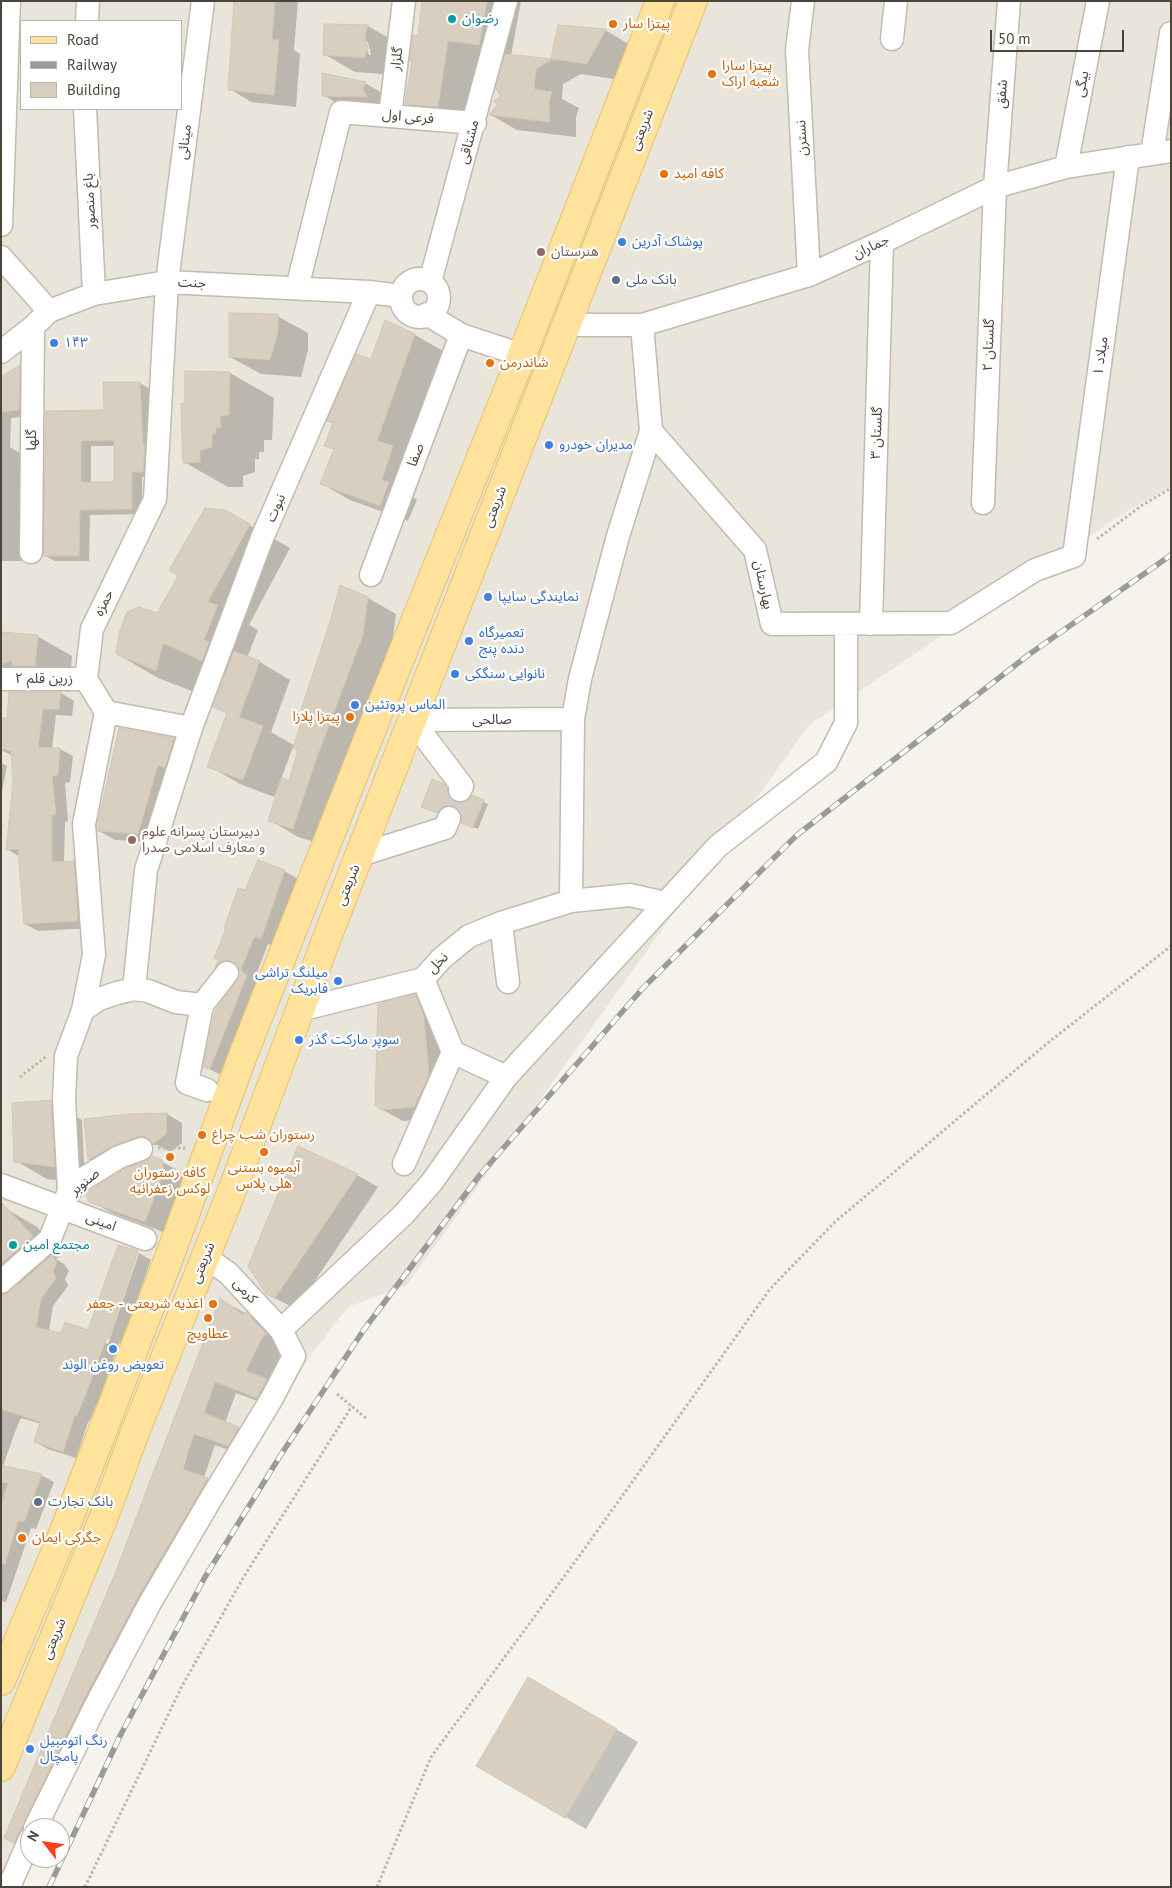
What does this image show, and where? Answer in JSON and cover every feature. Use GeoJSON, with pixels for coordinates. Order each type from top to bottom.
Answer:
{"type":"FeatureCollection","features":[{"type":"Feature","properties":{"kind":"main road"},"geometry":{"type":"LineString","coordinates":[[1,1681],[64,1530],[172,1250],[242,1058],[522,355],[660,1]]}},
{"type":"Feature","properties":{"kind":"main road","name":"شریعتی"},"geometry":{"type":"LineString","coordinates":[[1,1767],[105,1514],[134,1434],[233,1188],[412,720],[693,1]]}},
{"type":"Feature","properties":{"kind":"main road"},"geometry":{"type":"LineString","coordinates":[[199,1177],[203,1186],[217,1194],[225,1193],[233,1188]]}},
{"type":"Feature","properties":{"kind":"main road"},"geometry":{"type":"LineString","coordinates":[[172,1250],[183,1243],[191,1243],[197,1245],[205,1257]]}},
{"type":"Feature","properties":{"kind":"street"},"geometry":{"type":"LineString","coordinates":[[1,225],[9,1]]}},
{"type":"Feature","properties":{"kind":"street"},"geometry":{"type":"LineString","coordinates":[[87,20],[88,1]]}},
{"type":"Feature","properties":{"kind":"street","name":"مینائی"},"geometry":{"type":"LineString","coordinates":[[167,282],[203,1]]}},
{"type":"Feature","properties":{"kind":"street","name":"گلزار"},"geometry":{"type":"LineString","coordinates":[[390,116],[404,1]]}},
{"type":"Feature","properties":{"kind":"street","name":"مشتاقی"},"geometry":{"type":"LineString","coordinates":[[430,282],[506,1]]}},
{"type":"Feature","properties":{"kind":"street","name":"نسترن"},"geometry":{"type":"LineString","coordinates":[[802,1],[797,50],[809,275]]}},
{"type":"Feature","properties":{"kind":"street"},"geometry":{"type":"LineString","coordinates":[[892,38],[896,1]]}},
{"type":"Feature","properties":{"kind":"street","name":"شفق"},"geometry":{"type":"LineString","coordinates":[[995,187],[1009,1]]}},
{"type":"Feature","properties":{"kind":"street","name":"بیگی"},"geometry":{"type":"LineString","coordinates":[[1066,167],[1098,1]]}},
{"type":"Feature","properties":{"kind":"street"},"geometry":{"type":"LineString","coordinates":[[1161,152],[1171,33]]}},
{"type":"Feature","properties":{"kind":"street","name":"باغ منصور"},"geometry":{"type":"LineString","coordinates":[[85,110],[94,294]]}},
{"type":"Feature","properties":{"kind":"street","name":"فرعی اول"},"geometry":{"type":"LineString","coordinates":[[296,288],[341,112],[474,123]]}},
{"type":"Feature","properties":{"kind":"street","name":"جماران"},"geometry":{"type":"LineString","coordinates":[[567,325],[642,325],[809,275],[995,187],[1066,167],[1161,152]]}},
{"type":"Feature","properties":{"kind":"street","name":"میلاد ۱"},"geometry":{"type":"LineString","coordinates":[[1074,556],[1128,157]]}},
{"type":"Feature","properties":{"kind":"street","name":"گلستان ۲"},"geometry":{"type":"LineString","coordinates":[[982,503],[995,187]]}},
{"type":"Feature","properties":{"kind":"street","name":"گلستان ۳"},"geometry":{"type":"LineString","coordinates":[[871,624],[882,242]]}},
{"type":"Feature","properties":{"kind":"street"},"geometry":{"type":"LineString","coordinates":[[1,257],[50,312]]}},
{"type":"Feature","properties":{"kind":"street"},"geometry":{"type":"LineString","coordinates":[[418,279],[430,282],[437,291],[438,302],[436,307],[422,316],[411,314],[403,307],[401,296],[406,284],[418,279]]}},
{"type":"Feature","properties":{"kind":"street","name":"جنت"},"geometry":{"type":"LineString","coordinates":[[1,352],[50,312],[94,294],[167,282],[369,292],[401,296]]}},
{"type":"Feature","properties":{"kind":"street","name":"حمزه"},"geometry":{"type":"LineString","coordinates":[[86,679],[92,629],[155,498],[167,282]]}},
{"type":"Feature","properties":{"kind":"street","name":"نبوت"},"geometry":{"type":"LineString","coordinates":[[134,989],[146,870],[191,728],[262,538],[369,292]]}},
{"type":"Feature","properties":{"kind":"street"},"geometry":{"type":"LineString","coordinates":[[427,314],[462,335],[522,355]]}},
{"type":"Feature","properties":{"kind":"street"},"geometry":{"type":"LineString","coordinates":[[571,901],[573,719],[580,679],[618,536],[651,431],[642,325]]}},
{"type":"Feature","properties":{"kind":"street","name":"گلها"},"geometry":{"type":"LineString","coordinates":[[31,552],[33,327]]}},
{"type":"Feature","properties":{"kind":"street","name":"صفا"},"geometry":{"type":"LineString","coordinates":[[370,575],[462,335]]}},
{"type":"Feature","properties":{"kind":"street","name":"بهارستان"},"geometry":{"type":"LineString","coordinates":[[651,431],[755,550],[772,624],[951,623],[1035,570],[1074,556]]}},
{"type":"Feature","properties":{"kind":"street"},"geometry":{"type":"LineString","coordinates":[[281,1330],[404,1214],[432,1182],[506,1077],[718,846],[826,762],[846,723],[846,624]]}},
{"type":"Feature","properties":{"kind":"street","name":"زرین قلم ۲"},"geometry":{"type":"LineString","coordinates":[[1,679],[86,679]]}},
{"type":"Feature","properties":{"kind":"street"},"geometry":{"type":"LineString","coordinates":[[66,1199],[64,1100],[66,1056],[83,1010],[94,955],[84,824],[106,712],[86,679]]}},
{"type":"Feature","properties":{"kind":"street"},"geometry":{"type":"LineString","coordinates":[[106,712],[191,728]]}},
{"type":"Feature","properties":{"kind":"street","name":"صالحی"},"geometry":{"type":"LineString","coordinates":[[412,720],[573,719]]}},
{"type":"Feature","properties":{"kind":"street"},"geometry":{"type":"LineString","coordinates":[[412,720],[462,786],[460,790]]}},
{"type":"Feature","properties":{"kind":"street"},"geometry":{"type":"LineString","coordinates":[[360,855],[445,828],[449,818]]}},
{"type":"Feature","properties":{"kind":"street","name":"نخل"},"geometry":{"type":"LineString","coordinates":[[300,1010],[423,979],[442,958],[468,936],[501,923],[571,901],[630,895],[665,903]]}},
{"type":"Feature","properties":{"kind":"street"},"geometry":{"type":"LineString","coordinates":[[501,923],[508,982]]}},
{"type":"Feature","properties":{"kind":"street"},"geometry":{"type":"LineString","coordinates":[[207,1090],[187,1083],[202,1005],[227,973]]}},
{"type":"Feature","properties":{"kind":"street"},"geometry":{"type":"LineString","coordinates":[[423,979],[453,1052],[506,1077]]}},
{"type":"Feature","properties":{"kind":"street"},"geometry":{"type":"LineString","coordinates":[[83,1010],[99,999],[134,989],[155,993],[176,1002],[202,1005]]}},
{"type":"Feature","properties":{"kind":"street"},"geometry":{"type":"LineString","coordinates":[[404,1164],[453,1052]]}},
{"type":"Feature","properties":{"kind":"street","name":"صنوبر"},"geometry":{"type":"LineString","coordinates":[[1,1282],[50,1239],[66,1199],[83,1179],[119,1157],[141,1149]]}},
{"type":"Feature","properties":{"kind":"street","name":"امینی"},"geometry":{"type":"LineString","coordinates":[[1,1185],[66,1199],[146,1239]]}},
{"type":"Feature","properties":{"kind":"street","name":"کرمی"},"geometry":{"type":"LineString","coordinates":[[40,1818],[96,1705],[150,1603],[271,1400],[294,1356],[281,1330],[228,1273],[205,1257]]}},
{"type":"Feature","properties":{"kind":"street"},"geometry":{"type":"LineString","coordinates":[[9,1887],[20,1862]]}},
{"type":"Feature","properties":{"kind":"path"},"geometry":{"type":"LineString","coordinates":[[1074,556],[1141,506],[1171,488]]}},
{"type":"Feature","properties":{"kind":"path"},"geometry":{"type":"LineString","coordinates":[[377,1887],[431,1757],[580,1555],[770,1289],[836,1220],[1044,1046],[1171,946]]}},
{"type":"Feature","properties":{"kind":"path"},"geometry":{"type":"LineString","coordinates":[[141,1149],[181,1147],[207,1152]]}},
{"type":"Feature","properties":{"kind":"path"},"geometry":{"type":"LineString","coordinates":[[337,1394],[366,1418]]}},
{"type":"Feature","properties":{"kind":"path"},"geometry":{"type":"LineString","coordinates":[[85,1887],[187,1678],[243,1578],[352,1406]]}},
{"type":"Feature","properties":{"kind":"shaded area"},"geometry":{"type":"Polygon","coordinates":[[[1,1],[1171,1],[1171,486],[1118,517],[809,725],[407,1285],[348,1307],[311,1355],[158,1604],[39,1818],[20,1818],[20,1853],[1,1887],[1,1]]]}},
{"type":"Feature","properties":{"kind":"building"},"geometry":{"type":"Polygon","coordinates":[[[234,1],[275,1],[272,40],[279,40],[274,95],[228,90],[234,1]]]}},
{"type":"Feature","properties":{"kind":"building"},"geometry":{"type":"Polygon","coordinates":[[[422,1],[487,1],[479,45],[448,41],[438,107],[405,104],[412,62],[410,62],[413,35],[418,36],[422,1]]]}},
{"type":"Feature","properties":{"kind":"building"},"geometry":{"type":"Polygon","coordinates":[[[324,24],[368,25],[365,36],[368,49],[364,58],[323,55],[324,24]]]}},
{"type":"Feature","properties":{"kind":"building"},"geometry":{"type":"Polygon","coordinates":[[[558,25],[606,29],[587,64],[551,58],[558,25]]]}},
{"type":"Feature","properties":{"kind":"building"},"geometry":{"type":"Polygon","coordinates":[[[505,54],[553,59],[536,69],[534,89],[552,92],[549,101],[550,122],[489,115],[497,105],[494,101],[500,96],[496,88],[505,54]]]}},
{"type":"Feature","properties":{"kind":"building"},"geometry":{"type":"Polygon","coordinates":[[[322,73],[366,82],[363,89],[367,97],[322,96],[322,73]]]}},
{"type":"Feature","properties":{"kind":"building"},"geometry":{"type":"Polygon","coordinates":[[[229,313],[278,314],[278,332],[270,360],[229,357],[229,313]]]}},
{"type":"Feature","properties":{"kind":"building"},"geometry":{"type":"Polygon","coordinates":[[[385,320],[415,334],[377,441],[393,446],[382,480],[389,482],[380,506],[320,484],[334,449],[324,446],[333,423],[327,421],[356,354],[371,359],[385,320]]]}},
{"type":"Feature","properties":{"kind":"building"},"geometry":{"type":"Polygon","coordinates":[[[20,365],[19,410],[1,412],[1,377],[20,365]]]}},
{"type":"Feature","properties":{"kind":"building"},"geometry":{"type":"Polygon","coordinates":[[[185,371],[230,372],[229,415],[220,416],[221,427],[216,428],[215,434],[212,434],[212,447],[200,451],[200,462],[183,463],[181,404],[185,403],[185,371]]]}},
{"type":"Feature","properties":{"kind":"building"},"geometry":{"type":"Polygon","coordinates":[[[103,382],[140,382],[143,445],[145,445],[143,472],[132,472],[132,509],[80,510],[79,556],[43,556],[46,411],[104,410],[103,382]],[[114,440],[81,441],[81,482],[114,482],[114,440]]]}},
{"type":"Feature","properties":{"kind":"building"},"geometry":{"type":"Polygon","coordinates":[[[205,508],[225,510],[250,524],[208,602],[218,605],[204,640],[209,642],[202,661],[163,643],[156,671],[116,654],[119,633],[127,612],[139,607],[157,613],[178,576],[169,570],[205,508]]]}},
{"type":"Feature","properties":{"kind":"building"},"geometry":{"type":"Polygon","coordinates":[[[340,585],[368,597],[363,635],[317,757],[293,829],[268,821],[281,778],[289,780],[298,750],[293,748],[301,723],[297,722],[330,622],[340,585]]]}},
{"type":"Feature","properties":{"kind":"building"},"geometry":{"type":"Polygon","coordinates":[[[1,632],[38,635],[35,666],[12,666],[12,660],[1,665],[1,632]]]}},
{"type":"Feature","properties":{"kind":"building"},"geometry":{"type":"Polygon","coordinates":[[[234,651],[260,661],[239,717],[263,726],[243,780],[207,767],[227,713],[213,707],[234,651]]]}},
{"type":"Feature","properties":{"kind":"building"},"geometry":{"type":"Polygon","coordinates":[[[9,692],[61,692],[59,709],[43,709],[38,747],[60,748],[58,775],[52,776],[56,815],[52,815],[52,862],[74,861],[78,921],[24,924],[18,849],[6,850],[13,783],[11,751],[1,749],[1,718],[7,718],[9,692]]]}},
{"type":"Feature","properties":{"kind":"building"},"geometry":{"type":"Polygon","coordinates":[[[119,728],[174,738],[165,768],[158,765],[138,834],[98,831],[98,822],[119,728]]]}},
{"type":"Feature","properties":{"kind":"building"},"geometry":{"type":"Polygon","coordinates":[[[432,779],[444,784],[449,797],[455,802],[467,801],[472,795],[484,800],[473,828],[461,823],[460,810],[453,806],[441,807],[437,813],[421,807],[432,779]]]}},
{"type":"Feature","properties":{"kind":"building"},"geometry":{"type":"Polygon","coordinates":[[[258,860],[285,870],[261,939],[254,937],[240,972],[235,963],[229,960],[222,961],[215,967],[219,960],[214,958],[226,929],[224,928],[238,888],[245,890],[258,860]]]}},
{"type":"Feature","properties":{"kind":"building"},"geometry":{"type":"Polygon","coordinates":[[[242,972],[247,975],[210,1069],[203,1067],[215,1011],[242,972]]]}},
{"type":"Feature","properties":{"kind":"building"},"geometry":{"type":"Polygon","coordinates":[[[415,994],[424,1017],[429,1075],[414,1107],[381,1110],[375,1105],[378,1004],[415,994]]]}},
{"type":"Feature","properties":{"kind":"building"},"geometry":{"type":"Polygon","coordinates":[[[51,1100],[55,1167],[14,1162],[12,1103],[51,1100]]]}},
{"type":"Feature","properties":{"kind":"building"},"geometry":{"type":"Polygon","coordinates":[[[167,1113],[166,1134],[153,1144],[144,1136],[137,1137],[112,1146],[88,1160],[84,1119],[128,1114],[167,1113]]]}},
{"type":"Feature","properties":{"kind":"building"},"geometry":{"type":"Polygon","coordinates":[[[298,1146],[358,1174],[275,1298],[266,1294],[248,1266],[298,1146]]]}},
{"type":"Feature","properties":{"kind":"building"},"geometry":{"type":"Polygon","coordinates":[[[152,1156],[162,1160],[164,1172],[145,1222],[89,1202],[86,1194],[91,1190],[125,1169],[152,1156]]]}},
{"type":"Feature","properties":{"kind":"building","name":"مجتمع امین"},"geometry":{"type":"Polygon","coordinates":[[[1,1202],[33,1236],[1,1264],[1,1202]]]}},
{"type":"Feature","properties":{"kind":"building"},"geometry":{"type":"Polygon","coordinates":[[[118,1245],[138,1251],[109,1338],[107,1337],[77,1416],[75,1415],[63,1452],[34,1442],[40,1422],[1,1409],[1,1295],[10,1292],[52,1255],[57,1263],[53,1271],[56,1278],[41,1299],[36,1327],[61,1333],[65,1322],[88,1330],[118,1245]]]}},
{"type":"Feature","properties":{"kind":"building"},"geometry":{"type":"Polygon","coordinates":[[[220,1298],[243,1315],[246,1312],[267,1334],[262,1338],[246,1371],[267,1379],[257,1398],[215,1382],[204,1413],[239,1427],[228,1446],[194,1434],[182,1469],[208,1478],[138,1597],[84,1699],[26,1818],[20,1818],[20,1831],[14,1843],[4,1838],[114,1576],[220,1298]]]}},
{"type":"Feature","properties":{"kind":"building"},"geometry":{"type":"Polygon","coordinates":[[[1,1465],[42,1474],[24,1522],[18,1521],[5,1564],[1,1564],[1,1504],[8,1483],[1,1482],[1,1465]]]}},
{"type":"Feature","properties":{"kind":"building"},"geometry":{"type":"Polygon","coordinates":[[[528,1677],[617,1729],[565,1818],[476,1766],[528,1677]]]}},
{"type":"Feature","properties":{"kind":"tunnel"},"geometry":{"type":"LineString","coordinates":[[449,818],[460,790]]}},
{"type":"Feature","properties":{"kind":"railway"},"geometry":{"type":"LineString","coordinates":[[49,1887],[121,1734],[205,1577],[282,1453],[363,1331],[479,1176],[643,988],[797,835],[1031,653],[1171,555]]}},
{"type":"Feature","properties":{"kind":"place","name":"رضوان"},"geometry":{"type":"Point","coordinates":[452,19]}},
{"type":"Feature","properties":{"kind":"place","name":"پیتزا سار"},"geometry":{"type":"Point","coordinates":[613,24]}},
{"type":"Feature","properties":{"kind":"place","name":"پیتزا سارا شعبه اراک"},"geometry":{"type":"Point","coordinates":[712,74]}},
{"type":"Feature","properties":{"kind":"place","name":"کافه امید"},"geometry":{"type":"Point","coordinates":[664,174]}},
{"type":"Feature","properties":{"kind":"place","name":"پوشاک آدرین"},"geometry":{"type":"Point","coordinates":[622,242]}},
{"type":"Feature","properties":{"kind":"place","name":"هنرستان"},"geometry":{"type":"Point","coordinates":[541,252]}},
{"type":"Feature","properties":{"kind":"place","name":"بانک ملی"},"geometry":{"type":"Point","coordinates":[616,280]}},
{"type":"Feature","properties":{"kind":"place","name":"۱۴۳"},"geometry":{"type":"Point","coordinates":[54,343]}},
{"type":"Feature","properties":{"kind":"place","name":"شاندرمن"},"geometry":{"type":"Point","coordinates":[490,363]}},
{"type":"Feature","properties":{"kind":"place","name":"مدیران خودرو"},"geometry":{"type":"Point","coordinates":[549,445]}},
{"type":"Feature","properties":{"kind":"place","name":"نمایندگی سایپا"},"geometry":{"type":"Point","coordinates":[488,597]}},
{"type":"Feature","properties":{"kind":"place","name":"تعمیرگاه دنده پنج"},"geometry":{"type":"Point","coordinates":[469,641]}},
{"type":"Feature","properties":{"kind":"place","name":"نانوایی سنگکی"},"geometry":{"type":"Point","coordinates":[455,674]}},
{"type":"Feature","properties":{"kind":"place","name":"الماس پروتئین"},"geometry":{"type":"Point","coordinates":[355,705]}},
{"type":"Feature","properties":{"kind":"place","name":"پیتزا پلازا"},"geometry":{"type":"Point","coordinates":[350,717]}},
{"type":"Feature","properties":{"kind":"place","name":"دبیرستان پسرانه علوم و معارف اسلامی صدرا"},"geometry":{"type":"Point","coordinates":[132,840]}},
{"type":"Feature","properties":{"kind":"place","name":"میلنگ تراشی فابریک"},"geometry":{"type":"Point","coordinates":[338,981]}},
{"type":"Feature","properties":{"kind":"place","name":"سوپر مارکت گذر"},"geometry":{"type":"Point","coordinates":[299,1040]}},
{"type":"Feature","properties":{"kind":"place","name":"رستوران شب چراغ"},"geometry":{"type":"Point","coordinates":[202,1135]}},
{"type":"Feature","properties":{"kind":"place","name":"آبمیوه بستنی هلی پلاس"},"geometry":{"type":"Point","coordinates":[264,1152]}},
{"type":"Feature","properties":{"kind":"place","name":"کافه رستوران لوکس زعفرانیه"},"geometry":{"type":"Point","coordinates":[170,1157]}},
{"type":"Feature","properties":{"kind":"place","name":"مجتمع امین"},"geometry":{"type":"Point","coordinates":[13,1245]}},
{"type":"Feature","properties":{"kind":"place","name":"اغذیه شریعتی - جعفر"},"geometry":{"type":"Point","coordinates":[213,1304]}},
{"type":"Feature","properties":{"kind":"place","name":"عطاویچ"},"geometry":{"type":"Point","coordinates":[208,1318]}},
{"type":"Feature","properties":{"kind":"place","name":"تعویض روغن الوند"},"geometry":{"type":"Point","coordinates":[113,1349]}},
{"type":"Feature","properties":{"kind":"place","name":"بانک تجارت"},"geometry":{"type":"Point","coordinates":[38,1502]}},
{"type":"Feature","properties":{"kind":"place","name":"جگرکی ایمان"},"geometry":{"type":"Point","coordinates":[22,1538]}},
{"type":"Feature","properties":{"kind":"place","name":"رنگ اتومبیل پامچال"},"geometry":{"type":"Point","coordinates":[30,1749]}}]}
